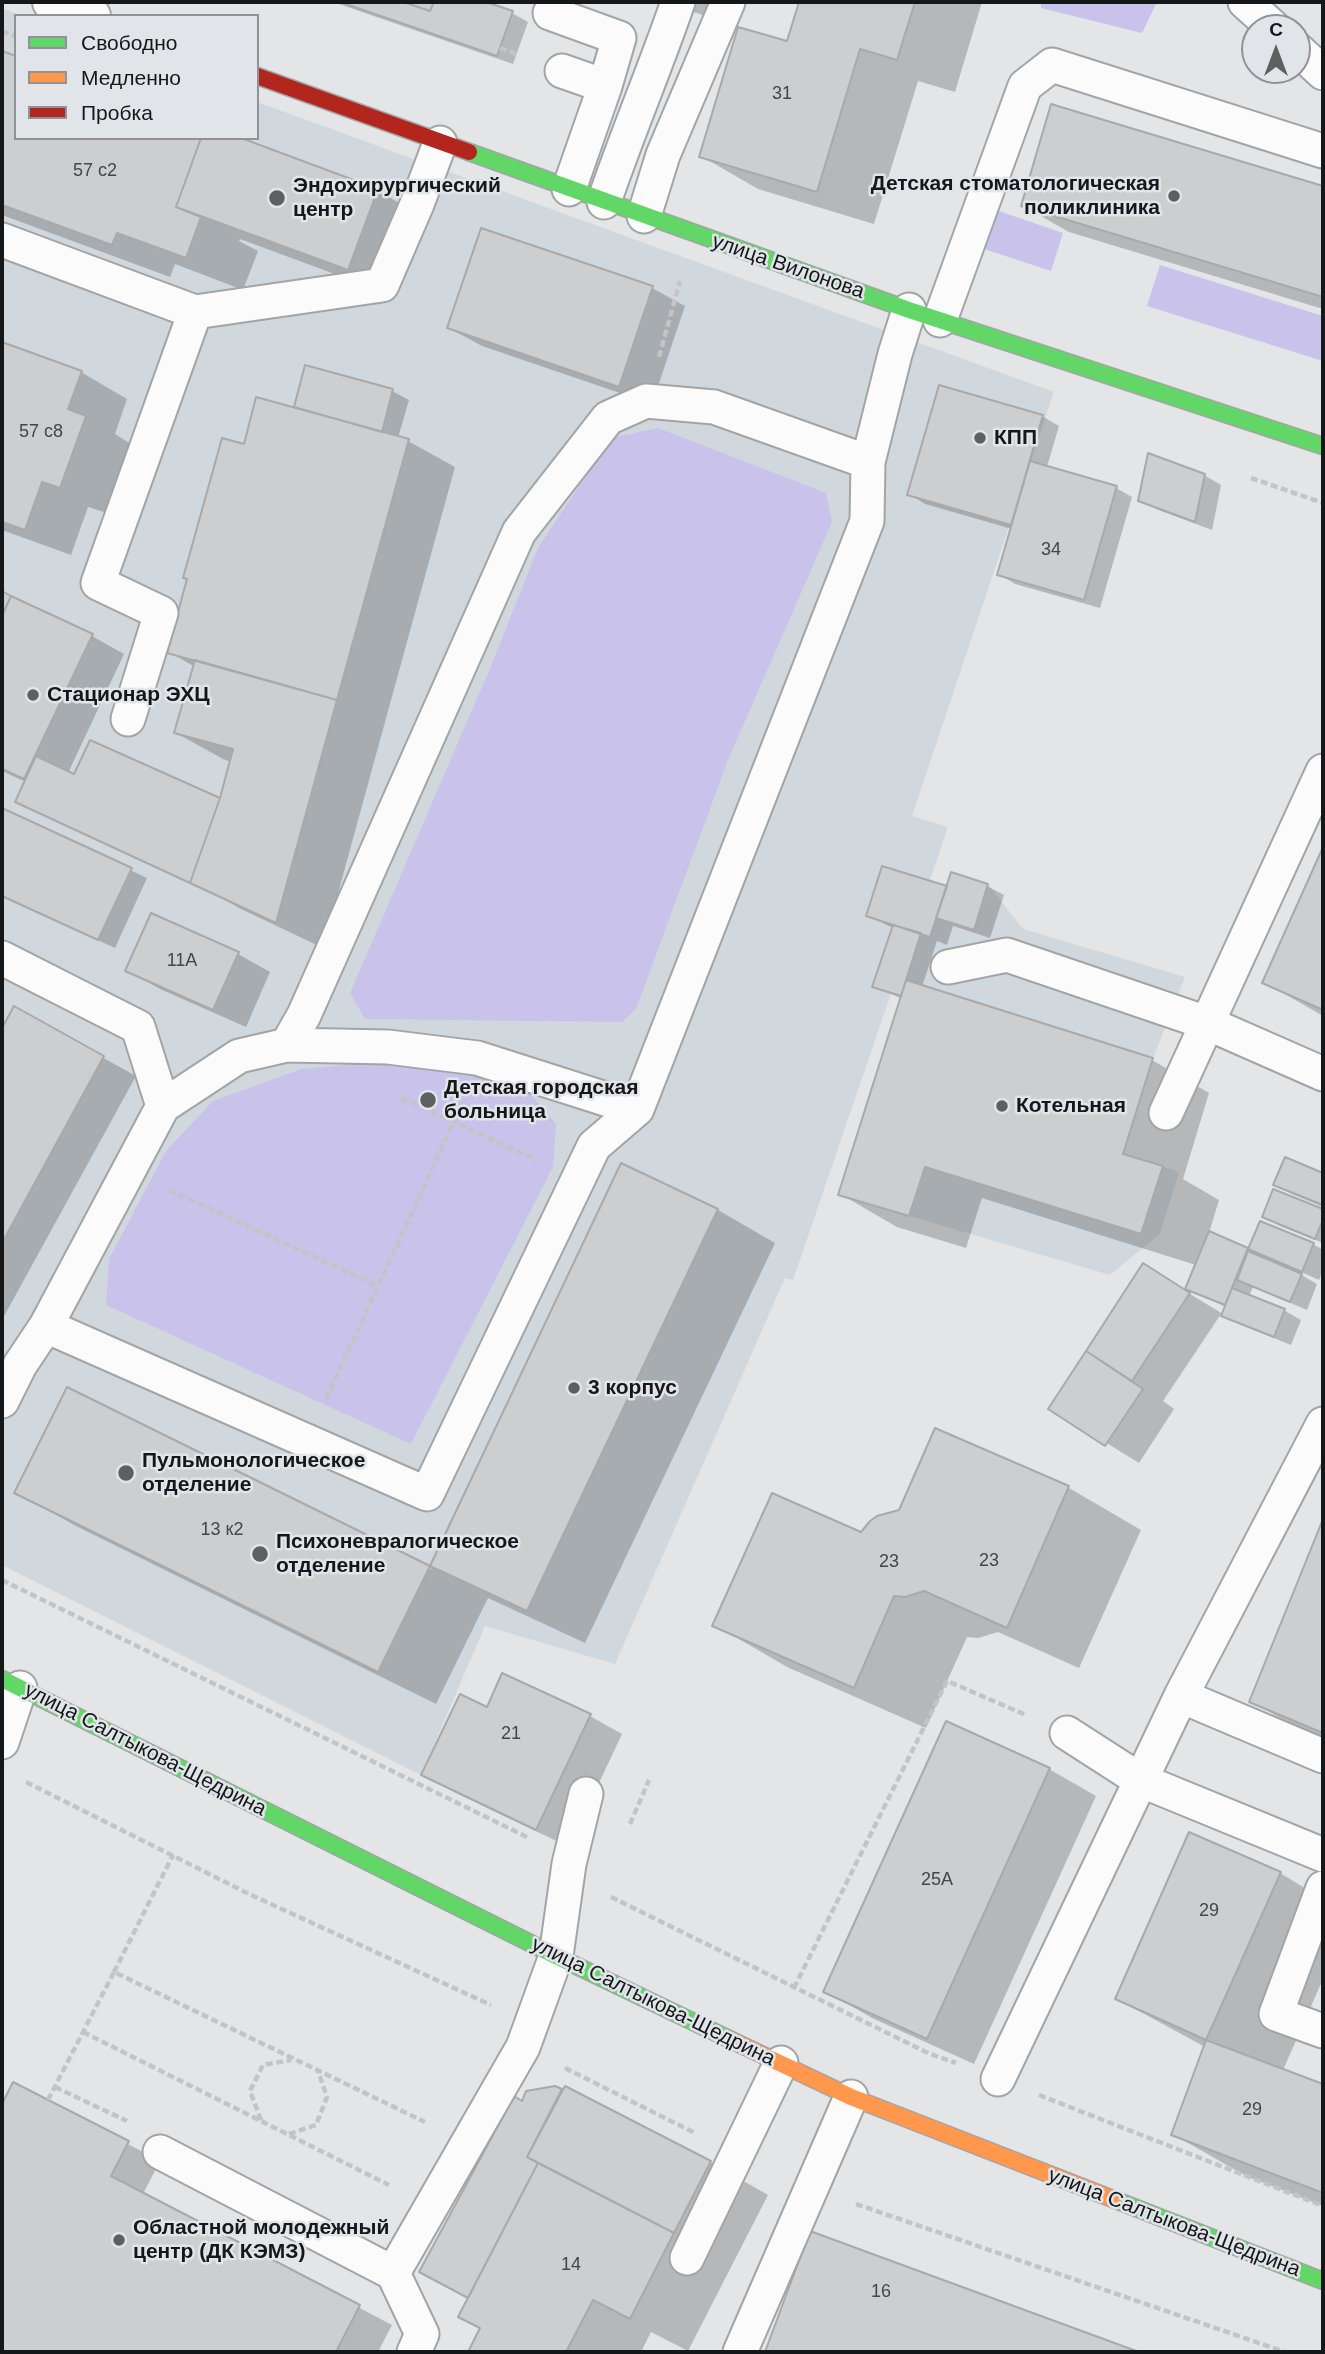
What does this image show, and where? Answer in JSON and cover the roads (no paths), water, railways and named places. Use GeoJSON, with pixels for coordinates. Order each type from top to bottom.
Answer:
{"type":"FeatureCollection","features":[{"type":"Feature","properties":{"kind":"main road","name":"улица Вилонова"},"geometry":{"type":"LineString","coordinates":[[259,77],[925,315],[1323,446]]}},
{"type":"Feature","properties":{"kind":"main road","name":"улица Салтыкова-Щедрина"},"geometry":{"type":"LineString","coordinates":[[11,1683],[556,1956],[850,2097],[1323,2281]]}},
{"type":"Feature","properties":{"kind":"street"},"geometry":{"type":"LineString","coordinates":[[52,2],[85,14]]}},
{"type":"Feature","properties":{"kind":"lane"},"geometry":{"type":"LineString","coordinates":[[604,202],[678,2]]}},
{"type":"Feature","properties":{"kind":"lane"},"geometry":{"type":"LineString","coordinates":[[644,216],[663,155],[728,2]]}},
{"type":"Feature","properties":{"kind":"lane"},"geometry":{"type":"LineString","coordinates":[[1245,2],[1258,14]]}},
{"type":"Feature","properties":{"kind":"lane"},"geometry":{"type":"LineString","coordinates":[[550,13],[619,38],[569,189]]}},
{"type":"Feature","properties":{"kind":"lane"},"geometry":{"type":"LineString","coordinates":[[46,1326],[427,1494],[594,1146],[637,1110],[867,521],[868,463],[895,354],[925,315],[1025,86],[1052,65],[1323,151]]}},
{"type":"Feature","properties":{"kind":"lane"},"geometry":{"type":"LineString","coordinates":[[562,71],[605,86]]}},
{"type":"Feature","properties":{"kind":"lane"},"geometry":{"type":"LineString","coordinates":[[2,240],[195,312],[382,285],[440,143]]}},
{"type":"Feature","properties":{"kind":"lane"},"geometry":{"type":"LineString","coordinates":[[128,719],[161,613],[99,583],[195,312]]}},
{"type":"Feature","properties":{"kind":"lane"},"geometry":{"type":"LineString","coordinates":[[287,1045],[304,1015],[519,532],[608,418],[646,401],[714,407],[868,463]]}},
{"type":"Feature","properties":{"kind":"lane"},"geometry":{"type":"LineString","coordinates":[[1166,1113],[1323,771]]}},
{"type":"Feature","properties":{"kind":"lane"},"geometry":{"type":"LineString","coordinates":[[948,967],[1007,955],[1208,1023],[1323,1074]]}},
{"type":"Feature","properties":{"kind":"lane"},"geometry":{"type":"LineString","coordinates":[[2,958],[138,1027],[163,1106]]}},
{"type":"Feature","properties":{"kind":"lane"},"geometry":{"type":"LineString","coordinates":[[2,1401],[11,1366],[46,1326],[163,1106],[239,1056],[287,1045],[388,1047],[483,1060],[637,1110]]}},
{"type":"Feature","properties":{"kind":"lane"},"geometry":{"type":"LineString","coordinates":[[998,2079],[1181,1696],[1323,1424]]}},
{"type":"Feature","properties":{"kind":"lane"},"geometry":{"type":"LineString","coordinates":[[2,1742],[11,1683]]}},
{"type":"Feature","properties":{"kind":"lane"},"geometry":{"type":"LineString","coordinates":[[1181,1696],[1323,1756]]}},
{"type":"Feature","properties":{"kind":"lane"},"geometry":{"type":"LineString","coordinates":[[1067,1733],[1140,1780],[1323,1855]]}},
{"type":"Feature","properties":{"kind":"lane"},"geometry":{"type":"LineString","coordinates":[[393,2273],[523,2047],[556,1956],[569,1864],[586,1794]]}},
{"type":"Feature","properties":{"kind":"lane"},"geometry":{"type":"LineString","coordinates":[[1323,1888],[1276,2014],[1323,2031]]}},
{"type":"Feature","properties":{"kind":"lane"},"geometry":{"type":"LineString","coordinates":[[687,2258],[781,2063]]}},
{"type":"Feature","properties":{"kind":"lane"},"geometry":{"type":"LineString","coordinates":[[740,2352],[850,2097]]}},
{"type":"Feature","properties":{"kind":"lane"},"geometry":{"type":"LineString","coordinates":[[160,2152],[393,2273],[422,2334],[414,2352]]}},
{"type":"Feature","properties":{"kind":"place","name":"Детская стоматологическая поликлиника"},"geometry":{"type":"Point","coordinates":[1174,196]}},
{"type":"Feature","properties":{"kind":"place","name":"Эндохирургический центр"},"geometry":{"type":"Point","coordinates":[277,198]}},
{"type":"Feature","properties":{"kind":"place","name":"КПП"},"geometry":{"type":"Point","coordinates":[980,438]}},
{"type":"Feature","properties":{"kind":"place","name":"Стационар ЭХЦ"},"geometry":{"type":"Point","coordinates":[33,695]}},
{"type":"Feature","properties":{"kind":"place","name":"Детская городская больница"},"geometry":{"type":"Point","coordinates":[428,1100]}},
{"type":"Feature","properties":{"kind":"place","name":"Котельная"},"geometry":{"type":"Point","coordinates":[1002,1106]}},
{"type":"Feature","properties":{"kind":"place","name":"3 корпус"},"geometry":{"type":"Point","coordinates":[574,1388]}},
{"type":"Feature","properties":{"kind":"place","name":"Пульмонологическое отделение"},"geometry":{"type":"Point","coordinates":[126,1473]}},
{"type":"Feature","properties":{"kind":"place","name":"Психоневралогическое отделение"},"geometry":{"type":"Point","coordinates":[260,1554]}},
{"type":"Feature","properties":{"kind":"place","name":"Областной молодежный центр (ДК КЭМЗ)"},"geometry":{"type":"Point","coordinates":[119,2240]}}]}
